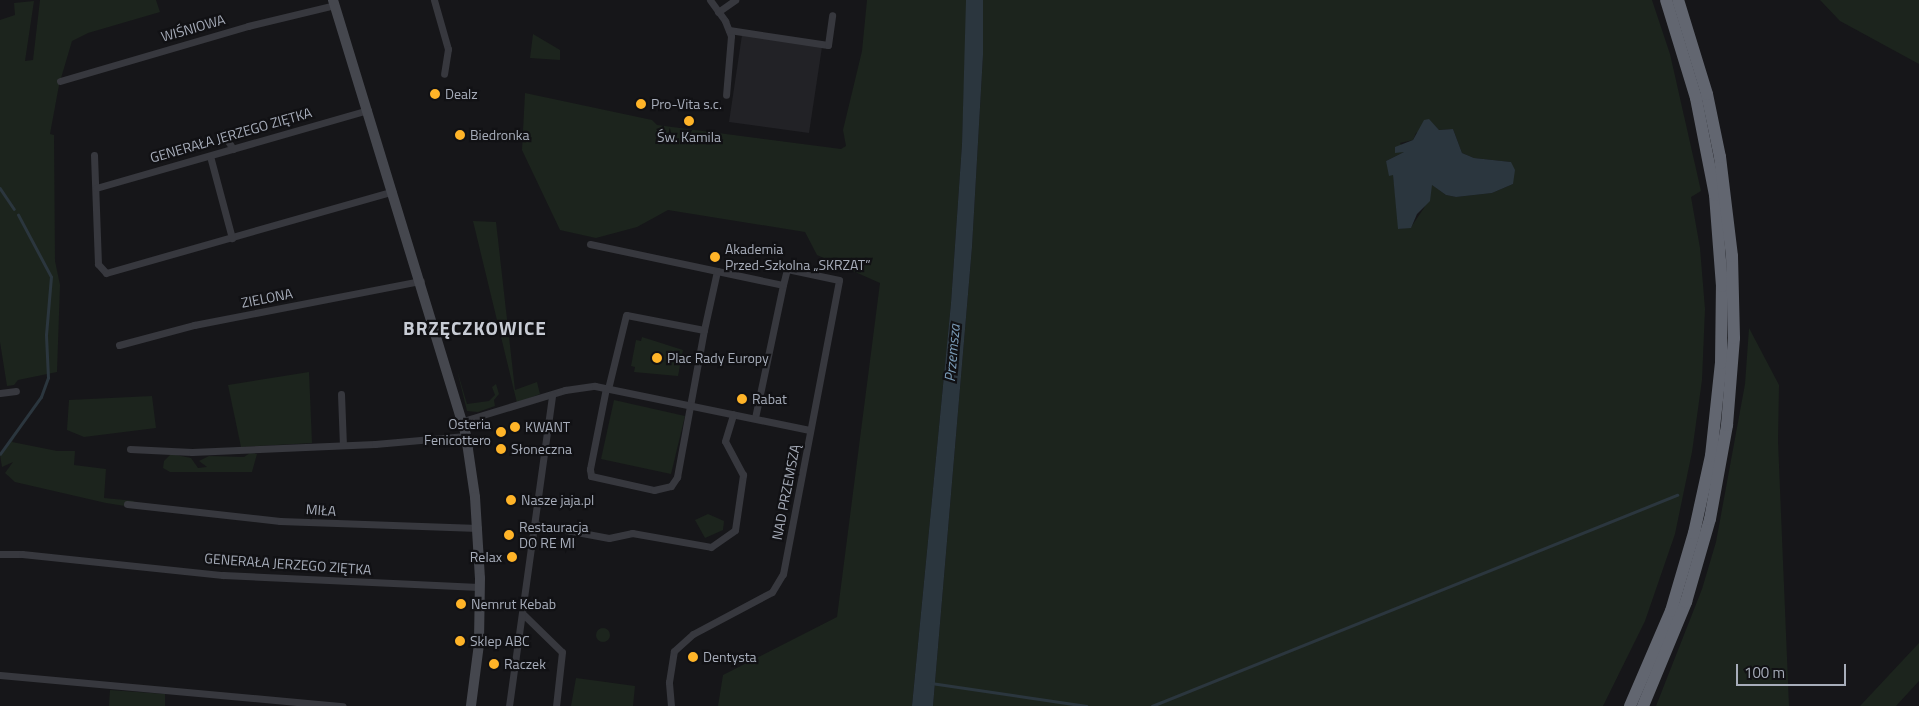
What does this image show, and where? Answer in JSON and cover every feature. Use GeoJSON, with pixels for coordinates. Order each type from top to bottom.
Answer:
{"type":"FeatureCollection","features":[{"type":"Feature","properties":{"kind":"highway"},"geometry":{"type":"LineString","coordinates":[[1630,706],[1668,619],[1694,533],[1711,456],[1721,363],[1722,272],[1715,195],[1696,98],[1666,0]]}},
{"type":"Feature","properties":{"kind":"highway"},"geometry":{"type":"LineString","coordinates":[[1643,706],[1683,610],[1710,519],[1727,425],[1734,338],[1732,256],[1720,157],[1707,94],[1678,0]]}},
{"type":"Feature","properties":{"kind":"main road"},"geometry":{"type":"LineString","coordinates":[[334,2],[421,281],[466,436],[478,528],[480,587],[479,644],[471,706]]}},
{"type":"Feature","properties":{"kind":"street"},"geometry":{"type":"LineString","coordinates":[[434,0],[448,49],[444,74]]}},
{"type":"Feature","properties":{"kind":"street"},"geometry":{"type":"LineString","coordinates":[[710,0],[729,30],[732,55],[726,95]]}},
{"type":"Feature","properties":{"kind":"street"},"geometry":{"type":"LineString","coordinates":[[718,12],[735,0]]}},
{"type":"Feature","properties":{"kind":"street","name":"WIŚNIOWA"},"geometry":{"type":"LineString","coordinates":[[60,81],[334,2]]}},
{"type":"Feature","properties":{"kind":"street"},"geometry":{"type":"LineString","coordinates":[[729,30],[828,45],[832,16]]}},
{"type":"Feature","properties":{"kind":"street","name":"GENERAŁA JERZEGO ZIĘTKA"},"geometry":{"type":"LineString","coordinates":[[99,187],[368,110]]}},
{"type":"Feature","properties":{"kind":"street"},"geometry":{"type":"LineString","coordinates":[[223,134],[229,138],[233,149]]}},
{"type":"Feature","properties":{"kind":"street"},"geometry":{"type":"LineString","coordinates":[[94,155],[99,187],[98,266],[106,273],[393,191]]}},
{"type":"Feature","properties":{"kind":"street"},"geometry":{"type":"LineString","coordinates":[[210,156],[232,238]]}},
{"type":"Feature","properties":{"kind":"street"},"geometry":{"type":"LineString","coordinates":[[590,244],[784,285],[755,418]]}},
{"type":"Feature","properties":{"kind":"street","name":"NAD PRZEMSZĄ"},"geometry":{"type":"LineString","coordinates":[[671,706],[671,663],[674,651],[682,642],[761,599],[779,584],[839,280],[787,269],[784,285]]}},
{"type":"Feature","properties":{"kind":"street"},"geometry":{"type":"LineString","coordinates":[[704,330],[626,315],[607,388],[590,469],[591,476],[654,490],[671,486],[677,477],[692,406],[704,330],[718,271]]}},
{"type":"Feature","properties":{"kind":"street","name":"ZIELONA"},"geometry":{"type":"LineString","coordinates":[[119,345],[194,326],[421,281]]}},
{"type":"Feature","properties":{"kind":"street"},"geometry":{"type":"LineString","coordinates":[[463,421],[552,394],[592,386],[810,430]]}},
{"type":"Feature","properties":{"kind":"street"},"geometry":{"type":"LineString","coordinates":[[0,393],[16,390]]}},
{"type":"Feature","properties":{"kind":"street"},"geometry":{"type":"LineString","coordinates":[[341,394],[343,445]]}},
{"type":"Feature","properties":{"kind":"street"},"geometry":{"type":"LineString","coordinates":[[509,706],[552,394]]}},
{"type":"Feature","properties":{"kind":"street"},"geometry":{"type":"LineString","coordinates":[[534,524],[609,538],[632,533],[711,547],[736,530],[743,475],[725,441],[733,414]]}},
{"type":"Feature","properties":{"kind":"street"},"geometry":{"type":"LineString","coordinates":[[130,449],[161,451],[343,445],[466,436]]}},
{"type":"Feature","properties":{"kind":"street","name":"MIŁA"},"geometry":{"type":"LineString","coordinates":[[127,504],[280,521],[478,528]]}},
{"type":"Feature","properties":{"kind":"street","name":"GENERAŁA JERZEGO ZIĘTKA"},"geometry":{"type":"LineString","coordinates":[[0,554],[96,561],[223,575],[480,587]]}},
{"type":"Feature","properties":{"kind":"street"},"geometry":{"type":"LineString","coordinates":[[523,614],[562,652],[556,706]]}},
{"type":"Feature","properties":{"kind":"street"},"geometry":{"type":"LineString","coordinates":[[0,675],[293,704],[344,706]]}},
{"type":"Feature","properties":{"kind":"shaded area"},"geometry":{"type":"Polygon","coordinates":[[[40,0],[156,0],[160,12],[88,33],[72,41],[59,85],[50,134],[54,135],[55,261],[60,285],[57,372],[18,380],[14,385],[7,386],[0,342],[0,20],[15,15],[14,3],[34,1],[25,61],[33,60],[40,0]]]}},
{"type":"Feature","properties":{"kind":"shaded area"},"geometry":{"type":"Polygon","coordinates":[[[867,0],[967,0],[962,144],[951,303],[912,706],[718,706],[723,675],[837,617],[880,283],[817,255],[805,232],[668,210],[637,227],[596,238],[560,230],[522,150],[525,93],[652,120],[657,125],[841,149],[846,146],[843,130],[862,51],[867,0]]]}},
{"type":"Feature","properties":{"kind":"shaded area"},"geometry":{"type":"Polygon","coordinates":[[[983,0],[1652,0],[1670,54],[1701,191],[1691,197],[1700,248],[1705,309],[1702,380],[1692,452],[1675,534],[1645,621],[1603,706],[933,706],[972,247],[983,55],[983,0]],[[1433,124],[1416,133],[1413,140],[1400,143],[1406,151],[1386,161],[1393,174],[1399,229],[1411,227],[1424,208],[1431,184],[1446,195],[1456,197],[1492,193],[1513,184],[1511,162],[1474,158],[1462,153],[1453,129],[1439,130],[1433,124]]]}},
{"type":"Feature","properties":{"kind":"shaded area"},"geometry":{"type":"Polygon","coordinates":[[[1820,0],[1919,0],[1919,64],[1840,21],[1820,0]]]}},
{"type":"Feature","properties":{"kind":"shaded area"},"geometry":{"type":"Polygon","coordinates":[[[533,34],[560,50],[560,60],[530,58],[533,34]]]}},
{"type":"Feature","properties":{"kind":"shaded area"},"geometry":{"type":"Polygon","coordinates":[[[742,35],[822,47],[809,133],[729,122],[742,35]]]}},
{"type":"Feature","properties":{"kind":"shaded area"},"geometry":{"type":"Polygon","coordinates":[[[473,221],[496,222],[515,390],[537,382],[540,394],[517,403],[473,221]]]}},
{"type":"Feature","properties":{"kind":"shaded area"},"geometry":{"type":"Polygon","coordinates":[[[1749,328],[1779,385],[1778,441],[1789,706],[1656,706],[1702,589],[1716,542],[1745,384],[1749,328]]]}},
{"type":"Feature","properties":{"kind":"shaded area","name":"Plac Rady Europy"},"geometry":{"type":"Polygon","coordinates":[[[642,337],[683,350],[678,376],[634,372],[635,367],[631,366],[636,340],[641,341],[642,337]]]}},
{"type":"Feature","properties":{"kind":"shaded area"},"geometry":{"type":"Polygon","coordinates":[[[457,370],[467,404],[489,401],[495,395],[492,387],[496,384],[499,394],[494,400],[495,406],[478,412],[467,411],[457,370]]]}},
{"type":"Feature","properties":{"kind":"shaded area"},"geometry":{"type":"Polygon","coordinates":[[[309,372],[312,443],[241,447],[228,385],[309,372]]]}},
{"type":"Feature","properties":{"kind":"shaded area"},"geometry":{"type":"Polygon","coordinates":[[[152,396],[156,428],[84,437],[67,430],[69,400],[152,396]]]}},
{"type":"Feature","properties":{"kind":"shaded area"},"geometry":{"type":"Polygon","coordinates":[[[614,400],[685,416],[671,474],[601,459],[614,400]]]}},
{"type":"Feature","properties":{"kind":"shaded area"},"geometry":{"type":"Polygon","coordinates":[[[17,432],[12,442],[57,451],[75,451],[74,465],[106,469],[104,498],[135,501],[125,506],[106,503],[15,482],[5,473],[13,462],[2,467],[0,455],[17,432]]]}},
{"type":"Feature","properties":{"kind":"shaded area"},"geometry":{"type":"Polygon","coordinates":[[[250,453],[257,454],[252,472],[170,472],[163,468],[164,461],[171,454],[191,458],[198,468],[207,467],[199,461],[209,456],[244,457],[250,453]]]}},
{"type":"Feature","properties":{"kind":"shaded area"},"geometry":{"type":"Polygon","coordinates":[[[708,514],[724,521],[723,530],[705,538],[695,520],[708,514]]]}},
{"type":"Feature","properties":{"kind":"shaded area"},"geometry":{"type":"Polygon","coordinates":[[[600,628],[606,628],[610,635],[606,642],[600,642],[596,638],[596,632],[600,628]]]}},
{"type":"Feature","properties":{"kind":"shaded area"},"geometry":{"type":"Polygon","coordinates":[[[1919,643],[1919,681],[1896,706],[1860,706],[1919,643]]]}},
{"type":"Feature","properties":{"kind":"shaded area"},"geometry":{"type":"Polygon","coordinates":[[[576,678],[635,686],[633,706],[571,706],[576,678]]]}},
{"type":"Feature","properties":{"kind":"shaded area"},"geometry":{"type":"Polygon","coordinates":[[[110,690],[165,694],[165,706],[109,706],[110,690]]]}},
{"type":"Feature","properties":{"kind":"water","name":"Przemsza"},"geometry":{"type":"Polygon","coordinates":[[[966,0],[983,0],[983,55],[972,247],[933,706],[912,706],[951,303],[962,144],[966,0]]]}},
{"type":"Feature","properties":{"kind":"water"},"geometry":{"type":"Polygon","coordinates":[[[1429,119],[1439,130],[1453,129],[1462,153],[1474,158],[1511,162],[1515,170],[1513,184],[1492,193],[1456,197],[1446,195],[1432,185],[1430,201],[1417,214],[1411,228],[1398,229],[1393,175],[1389,176],[1386,161],[1404,152],[1395,153],[1395,147],[1413,140],[1424,120],[1429,119]]]}},
{"type":"Feature","properties":{"kind":"waterway"},"geometry":{"type":"LineString","coordinates":[[0,188],[14,209]]}},
{"type":"Feature","properties":{"kind":"waterway"},"geometry":{"type":"LineString","coordinates":[[0,454],[41,397],[48,378],[46,335],[51,277],[18,215]]}},
{"type":"Feature","properties":{"kind":"waterway"},"geometry":{"type":"LineString","coordinates":[[1152,706],[1677,495]]}},
{"type":"Feature","properties":{"kind":"waterway"},"geometry":{"type":"LineString","coordinates":[[931,683],[1086,706]]}},
{"type":"Feature","properties":{"kind":"place","name":"Dealz"},"geometry":{"type":"Point","coordinates":[435,94]}},
{"type":"Feature","properties":{"kind":"place","name":"Pro-Vita s.c."},"geometry":{"type":"Point","coordinates":[641,104]}},
{"type":"Feature","properties":{"kind":"place","name":"Św. Kamila"},"geometry":{"type":"Point","coordinates":[689,121]}},
{"type":"Feature","properties":{"kind":"place","name":"Biedronka"},"geometry":{"type":"Point","coordinates":[460,135]}},
{"type":"Feature","properties":{"kind":"place","name":"Akademia Przed-Szkolna „SKRZAT”"},"geometry":{"type":"Point","coordinates":[715,257]}},
{"type":"Feature","properties":{"kind":"place","name":"Plac Rady Europy"},"geometry":{"type":"Point","coordinates":[657,358]}},
{"type":"Feature","properties":{"kind":"place","name":"Rabat"},"geometry":{"type":"Point","coordinates":[742,399]}},
{"type":"Feature","properties":{"kind":"place","name":"KWANT"},"geometry":{"type":"Point","coordinates":[515,427]}},
{"type":"Feature","properties":{"kind":"place","name":"Osteria Fenicottero"},"geometry":{"type":"Point","coordinates":[501,432]}},
{"type":"Feature","properties":{"kind":"place","name":"Słoneczna"},"geometry":{"type":"Point","coordinates":[501,449]}},
{"type":"Feature","properties":{"kind":"place","name":"Nasze jaja.pl"},"geometry":{"type":"Point","coordinates":[511,500]}},
{"type":"Feature","properties":{"kind":"place","name":"Restauracja DO RE MI"},"geometry":{"type":"Point","coordinates":[509,535]}},
{"type":"Feature","properties":{"kind":"place","name":"Relax"},"geometry":{"type":"Point","coordinates":[512,557]}},
{"type":"Feature","properties":{"kind":"place","name":"Nemrut Kebab"},"geometry":{"type":"Point","coordinates":[461,604]}},
{"type":"Feature","properties":{"kind":"place","name":"Sklep ABC"},"geometry":{"type":"Point","coordinates":[460,641]}},
{"type":"Feature","properties":{"kind":"place","name":"Dentysta"},"geometry":{"type":"Point","coordinates":[693,657]}},
{"type":"Feature","properties":{"kind":"place","name":"Raczek"},"geometry":{"type":"Point","coordinates":[494,664]}},
{"type":"Feature","properties":{"kind":"district","name":"BRZĘCZKOWICE"},"geometry":{"type":"Point","coordinates":[475,328]}}]}
